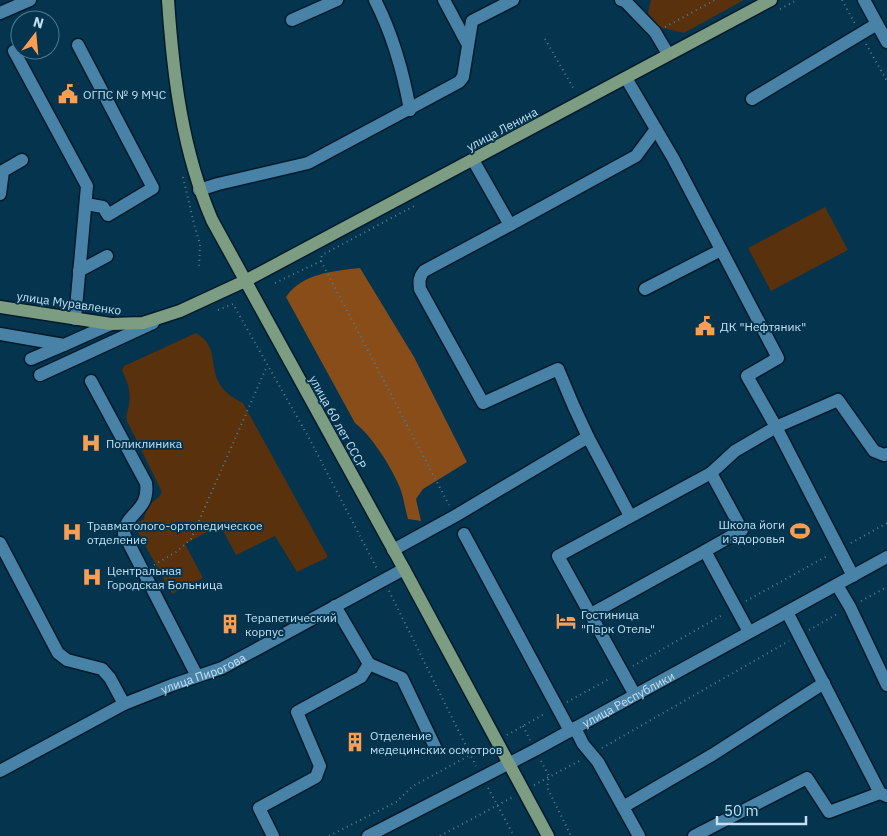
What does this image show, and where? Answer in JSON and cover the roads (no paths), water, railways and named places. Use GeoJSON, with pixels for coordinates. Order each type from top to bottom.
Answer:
{"type":"FeatureCollection","features":[{"type":"Feature","properties":{"kind":"main road","name":"улица 60 лет СССР"},"geometry":{"type":"LineString","coordinates":[[168,0],[172,60],[184,132],[199,190],[212,220],[548,836]]}},
{"type":"Feature","properties":{"kind":"main road","name":"улица Ленина"},"geometry":{"type":"LineString","coordinates":[[245,281],[771,0]]}},
{"type":"Feature","properties":{"kind":"main road","name":"улица Муравленко"},"geometry":{"type":"LineString","coordinates":[[0,307],[111,324],[143,323],[162,318],[245,281]]}},
{"type":"Feature","properties":{"kind":"street"},"geometry":{"type":"LineString","coordinates":[[0,13],[30,0]]}},
{"type":"Feature","properties":{"kind":"street"},"geometry":{"type":"LineString","coordinates":[[292,20],[337,0]]}},
{"type":"Feature","properties":{"kind":"street"},"geometry":{"type":"LineString","coordinates":[[375,0],[386,21],[404,76],[410,110]]}},
{"type":"Feature","properties":{"kind":"street"},"geometry":{"type":"LineString","coordinates":[[444,0],[468,45]]}},
{"type":"Feature","properties":{"kind":"street"},"geometry":{"type":"LineString","coordinates":[[199,190],[308,163],[410,110],[459,82],[463,77],[472,21],[513,0]]}},
{"type":"Feature","properties":{"kind":"street"},"geometry":{"type":"LineString","coordinates":[[621,0],[625,1],[655,32],[668,54]]}},
{"type":"Feature","properties":{"kind":"street"},"geometry":{"type":"LineString","coordinates":[[864,0],[887,42]]}},
{"type":"Feature","properties":{"kind":"street"},"geometry":{"type":"LineString","coordinates":[[752,99],[877,24]]}},
{"type":"Feature","properties":{"kind":"street"},"geometry":{"type":"LineString","coordinates":[[78,45],[153,188],[108,215],[103,207],[86,204]]}},
{"type":"Feature","properties":{"kind":"street"},"geometry":{"type":"LineString","coordinates":[[19,60],[87,186],[75,319]]}},
{"type":"Feature","properties":{"kind":"street"},"geometry":{"type":"LineString","coordinates":[[626,78],[656,128],[778,358],[747,376],[776,427],[852,576]]}},
{"type":"Feature","properties":{"kind":"street"},"geometry":{"type":"LineString","coordinates":[[630,516],[588,437],[558,369],[483,403],[420,288],[419,281],[424,271],[636,156],[656,128]]}},
{"type":"Feature","properties":{"kind":"street"},"geometry":{"type":"LineString","coordinates":[[0,194],[3,171],[22,160]]}},
{"type":"Feature","properties":{"kind":"street"},"geometry":{"type":"LineString","coordinates":[[473,160],[510,225]]}},
{"type":"Feature","properties":{"kind":"street"},"geometry":{"type":"LineString","coordinates":[[645,289],[721,250]]}},
{"type":"Feature","properties":{"kind":"street"},"geometry":{"type":"LineString","coordinates":[[79,271],[107,256]]}},
{"type":"Feature","properties":{"kind":"street"},"geometry":{"type":"LineString","coordinates":[[40,375],[162,318]]}},
{"type":"Feature","properties":{"kind":"street"},"geometry":{"type":"LineString","coordinates":[[31,359],[111,324]]}},
{"type":"Feature","properties":{"kind":"street"},"geometry":{"type":"LineString","coordinates":[[0,334],[64,345]]}},
{"type":"Feature","properties":{"kind":"street"},"geometry":{"type":"LineString","coordinates":[[91,382],[146,483],[147,491],[144,501],[140,509],[124,526],[124,534],[197,676]]}},
{"type":"Feature","properties":{"kind":"street"},"geometry":{"type":"LineString","coordinates":[[635,695],[558,556],[711,473],[735,451],[776,427],[838,400],[874,451],[884,455],[887,454]]}},
{"type":"Feature","properties":{"kind":"street"},"geometry":{"type":"LineString","coordinates":[[393,550],[455,516],[588,437]]}},
{"type":"Feature","properties":{"kind":"street"},"geometry":{"type":"LineString","coordinates":[[590,614],[742,530],[711,473]]}},
{"type":"Feature","properties":{"kind":"street"},"geometry":{"type":"LineString","coordinates":[[464,534],[572,730],[598,762],[639,836]]}},
{"type":"Feature","properties":{"kind":"street"},"geometry":{"type":"LineString","coordinates":[[0,543],[58,652],[67,660],[102,669],[110,678],[124,704]]}},
{"type":"Feature","properties":{"kind":"street"},"geometry":{"type":"LineString","coordinates":[[705,551],[749,632]]}},
{"type":"Feature","properties":{"kind":"street","name":"улица Республики"},"geometry":{"type":"LineString","coordinates":[[368,836],[572,730],[887,557]]}},
{"type":"Feature","properties":{"kind":"street","name":"улица Пирогова"},"geometry":{"type":"LineString","coordinates":[[0,771],[124,704],[222,668],[404,569]]}},
{"type":"Feature","properties":{"kind":"street"},"geometry":{"type":"LineString","coordinates":[[837,585],[886,679]]}},
{"type":"Feature","properties":{"kind":"street"},"geometry":{"type":"LineString","coordinates":[[336,606],[369,664],[402,678],[436,749]]}},
{"type":"Feature","properties":{"kind":"street"},"geometry":{"type":"LineString","coordinates":[[694,836],[807,778],[829,812],[884,795],[787,612]]}},
{"type":"Feature","properties":{"kind":"street"},"geometry":{"type":"LineString","coordinates":[[273,836],[259,808],[316,777],[320,766],[297,712],[361,677],[369,664]]}},
{"type":"Feature","properties":{"kind":"street"},"geometry":{"type":"LineString","coordinates":[[623,807],[712,755],[824,683]]}},
{"type":"Feature","properties":{"kind":"place","name":"ОГПС № 9 МЧС"},"geometry":{"type":"Point","coordinates":[68,94]}},
{"type":"Feature","properties":{"kind":"place","name":"ДК \"Нефтяник\""},"geometry":{"type":"Point","coordinates":[705,326]}},
{"type":"Feature","properties":{"kind":"place","name":"Поликлиника"},"geometry":{"type":"Point","coordinates":[91,443]}},
{"type":"Feature","properties":{"kind":"place","name":"Школа йоги и здоровья"},"geometry":{"type":"Point","coordinates":[800,531]}},
{"type":"Feature","properties":{"kind":"place","name":"Травматолого-ортопедическое отделение"},"geometry":{"type":"Point","coordinates":[72,532]}},
{"type":"Feature","properties":{"kind":"place","name":"Центральная Городская Больница"},"geometry":{"type":"Point","coordinates":[92,577]}},
{"type":"Feature","properties":{"kind":"place","name":"Гостиница \"Парк Отель\""},"geometry":{"type":"Point","coordinates":[566,621]}},
{"type":"Feature","properties":{"kind":"place","name":"Терапетический корпус"},"geometry":{"type":"Point","coordinates":[230,624]}},
{"type":"Feature","properties":{"kind":"place","name":"Отделение медецинских осмотров"},"geometry":{"type":"Point","coordinates":[355,742]}}]}
